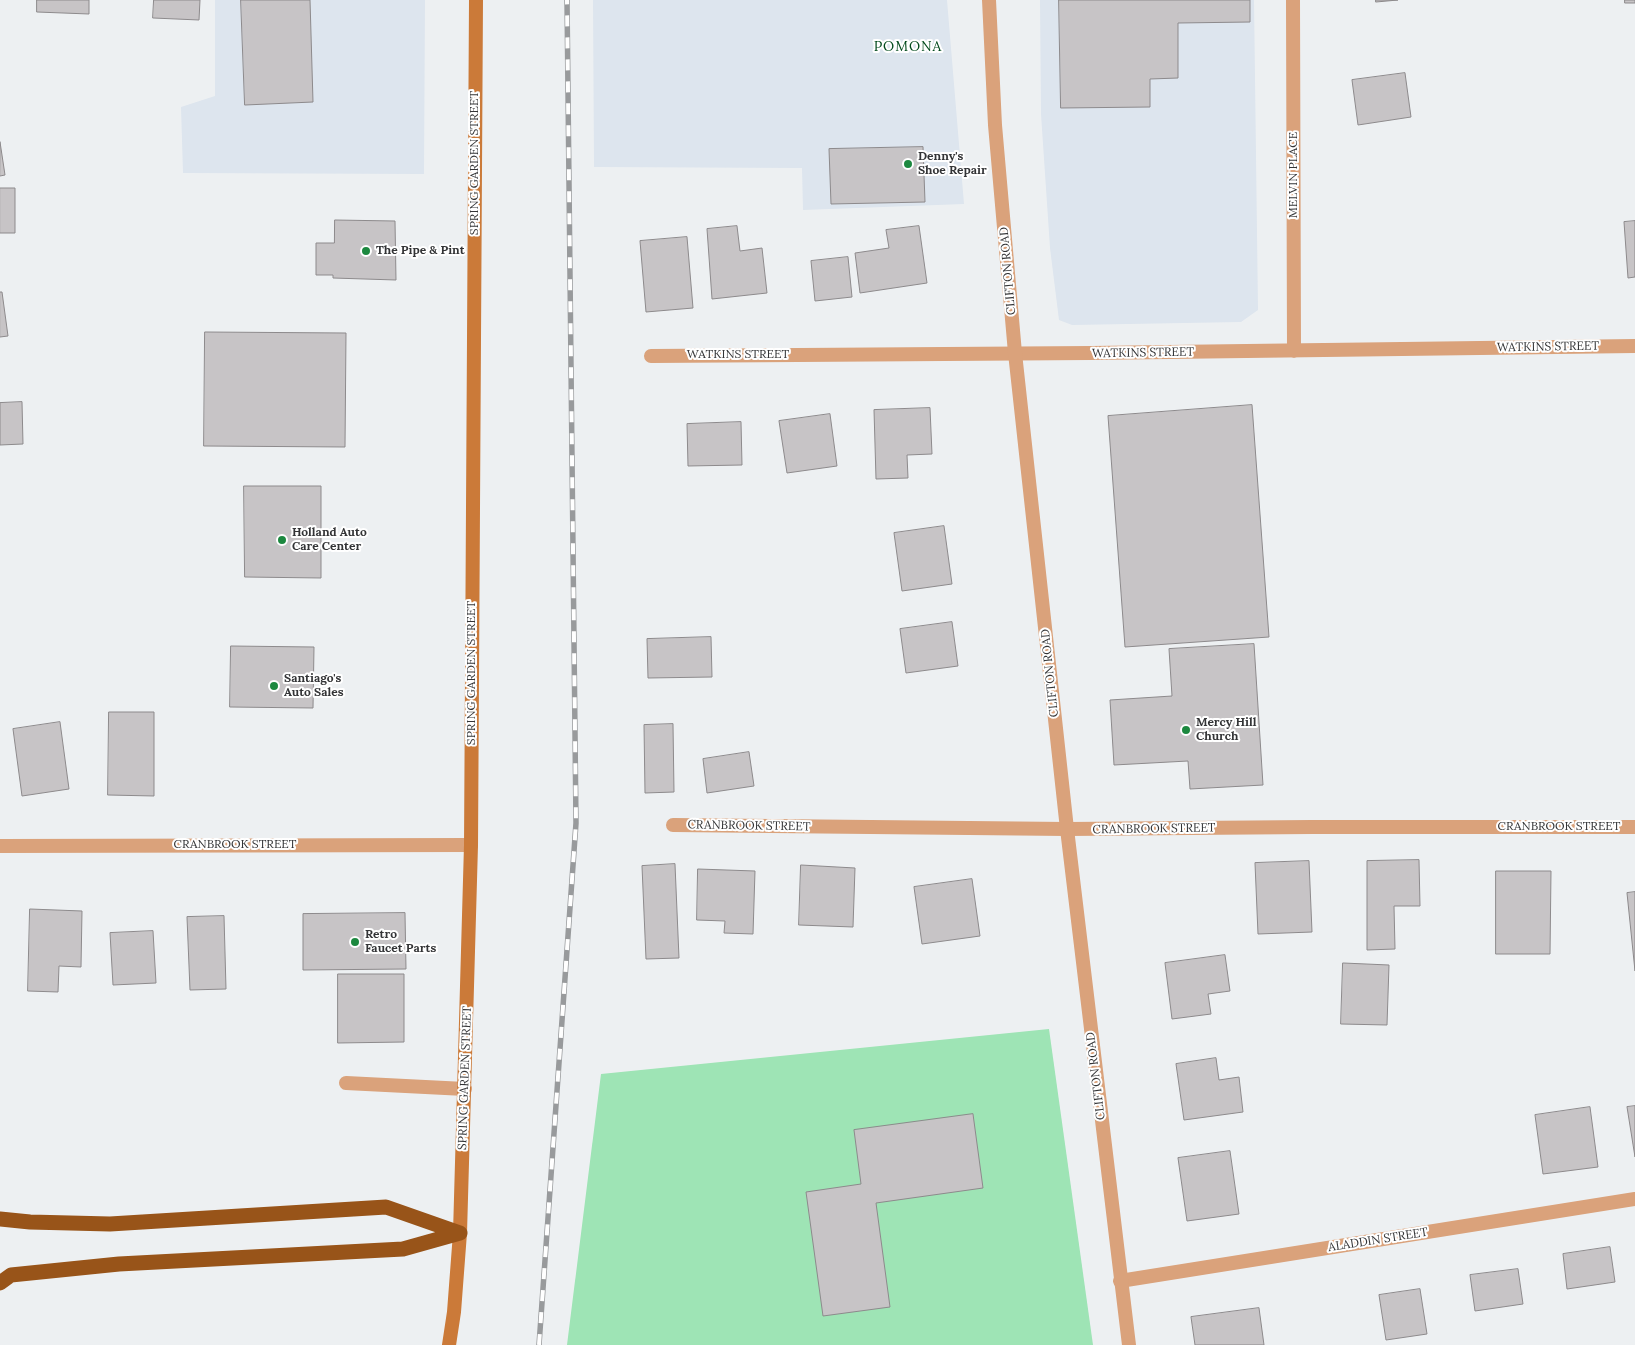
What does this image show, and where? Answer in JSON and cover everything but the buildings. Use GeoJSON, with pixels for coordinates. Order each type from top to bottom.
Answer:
{"type":"FeatureCollection","features":[{"type":"Feature","properties":{"kind":"highway"},"geometry":{"type":"LineString","coordinates":[[0,1219],[30,1222],[110,1224],[386,1207],[460,1233]]}},
{"type":"Feature","properties":{"kind":"highway"},"geometry":{"type":"LineString","coordinates":[[0,1283],[10,1276],[119,1264],[403,1249],[460,1233]]}},
{"type":"Feature","properties":{"kind":"main road","name":"SPRING GARDEN STREET"},"geometry":{"type":"LineString","coordinates":[[449,1345],[454,1312],[460,1233],[471,844],[476,0]]}},
{"type":"Feature","properties":{"kind":"street","name":"CLIFTON ROAD"},"geometry":{"type":"LineString","coordinates":[[989,0],[995,125],[1015,353],[1067,829],[1129,1345]]}},
{"type":"Feature","properties":{"kind":"street","name":"MELVIN PLACE"},"geometry":{"type":"LineString","coordinates":[[1293,0],[1294,351]]}},
{"type":"Feature","properties":{"kind":"street","name":"WATKINS STREET"},"geometry":{"type":"LineString","coordinates":[[651,356],[1294,351],[1635,346]]}},
{"type":"Feature","properties":{"kind":"street","name":"CRANBROOK STREET"},"geometry":{"type":"LineString","coordinates":[[673,825],[1067,829],[1312,827],[1635,828]]}},
{"type":"Feature","properties":{"kind":"street","name":"CRANBROOK STREET"},"geometry":{"type":"LineString","coordinates":[[0,846],[471,844]]}},
{"type":"Feature","properties":{"kind":"street"},"geometry":{"type":"LineString","coordinates":[[346,1083],[465,1089]]}},
{"type":"Feature","properties":{"kind":"street","name":"ALADDIN STREET"},"geometry":{"type":"LineString","coordinates":[[1120,1281],[1635,1198]]}},
{"type":"Feature","properties":{"kind":"shaded area"},"geometry":{"type":"Polygon","coordinates":[[[215,0],[425,0],[424,174],[183,173],[181,107],[215,96],[215,0]]]}},
{"type":"Feature","properties":{"kind":"shaded area"},"geometry":{"type":"Polygon","coordinates":[[[593,0],[947,0],[964,204],[803,210],[802,168],[594,167],[593,0]]]}},
{"type":"Feature","properties":{"kind":"shaded area"},"geometry":{"type":"Polygon","coordinates":[[[1040,0],[1254,0],[1258,310],[1241,322],[1072,325],[1059,320],[1050,248],[1041,114],[1040,0]]]}},
{"type":"Feature","properties":{"kind":"green space"},"geometry":{"type":"Polygon","coordinates":[[[1049,1029],[1093,1345],[567,1345],[601,1074],[1049,1029]]]}},
{"type":"Feature","properties":{"kind":"railway"},"geometry":{"type":"LineString","coordinates":[[539,1345],[576,823],[567,0]]}},
{"type":"Feature","properties":{"kind":"place","name":"Denny's Shoe Repair"},"geometry":{"type":"Point","coordinates":[908,164]}},
{"type":"Feature","properties":{"kind":"place","name":"The Pipe & Pint"},"geometry":{"type":"Point","coordinates":[366,251]}},
{"type":"Feature","properties":{"kind":"place","name":"Holland Auto Care Center"},"geometry":{"type":"Point","coordinates":[282,540]}},
{"type":"Feature","properties":{"kind":"place","name":"Santiago's Auto Sales"},"geometry":{"type":"Point","coordinates":[274,686]}},
{"type":"Feature","properties":{"kind":"place","name":"Mercy Hill Church"},"geometry":{"type":"Point","coordinates":[1186,730]}},
{"type":"Feature","properties":{"kind":"place","name":"Retro Faucet Parts"},"geometry":{"type":"Point","coordinates":[355,942]}},
{"type":"Feature","properties":{"kind":"district","name":"POMONA"},"geometry":{"type":"Point","coordinates":[908,47]}}]}
